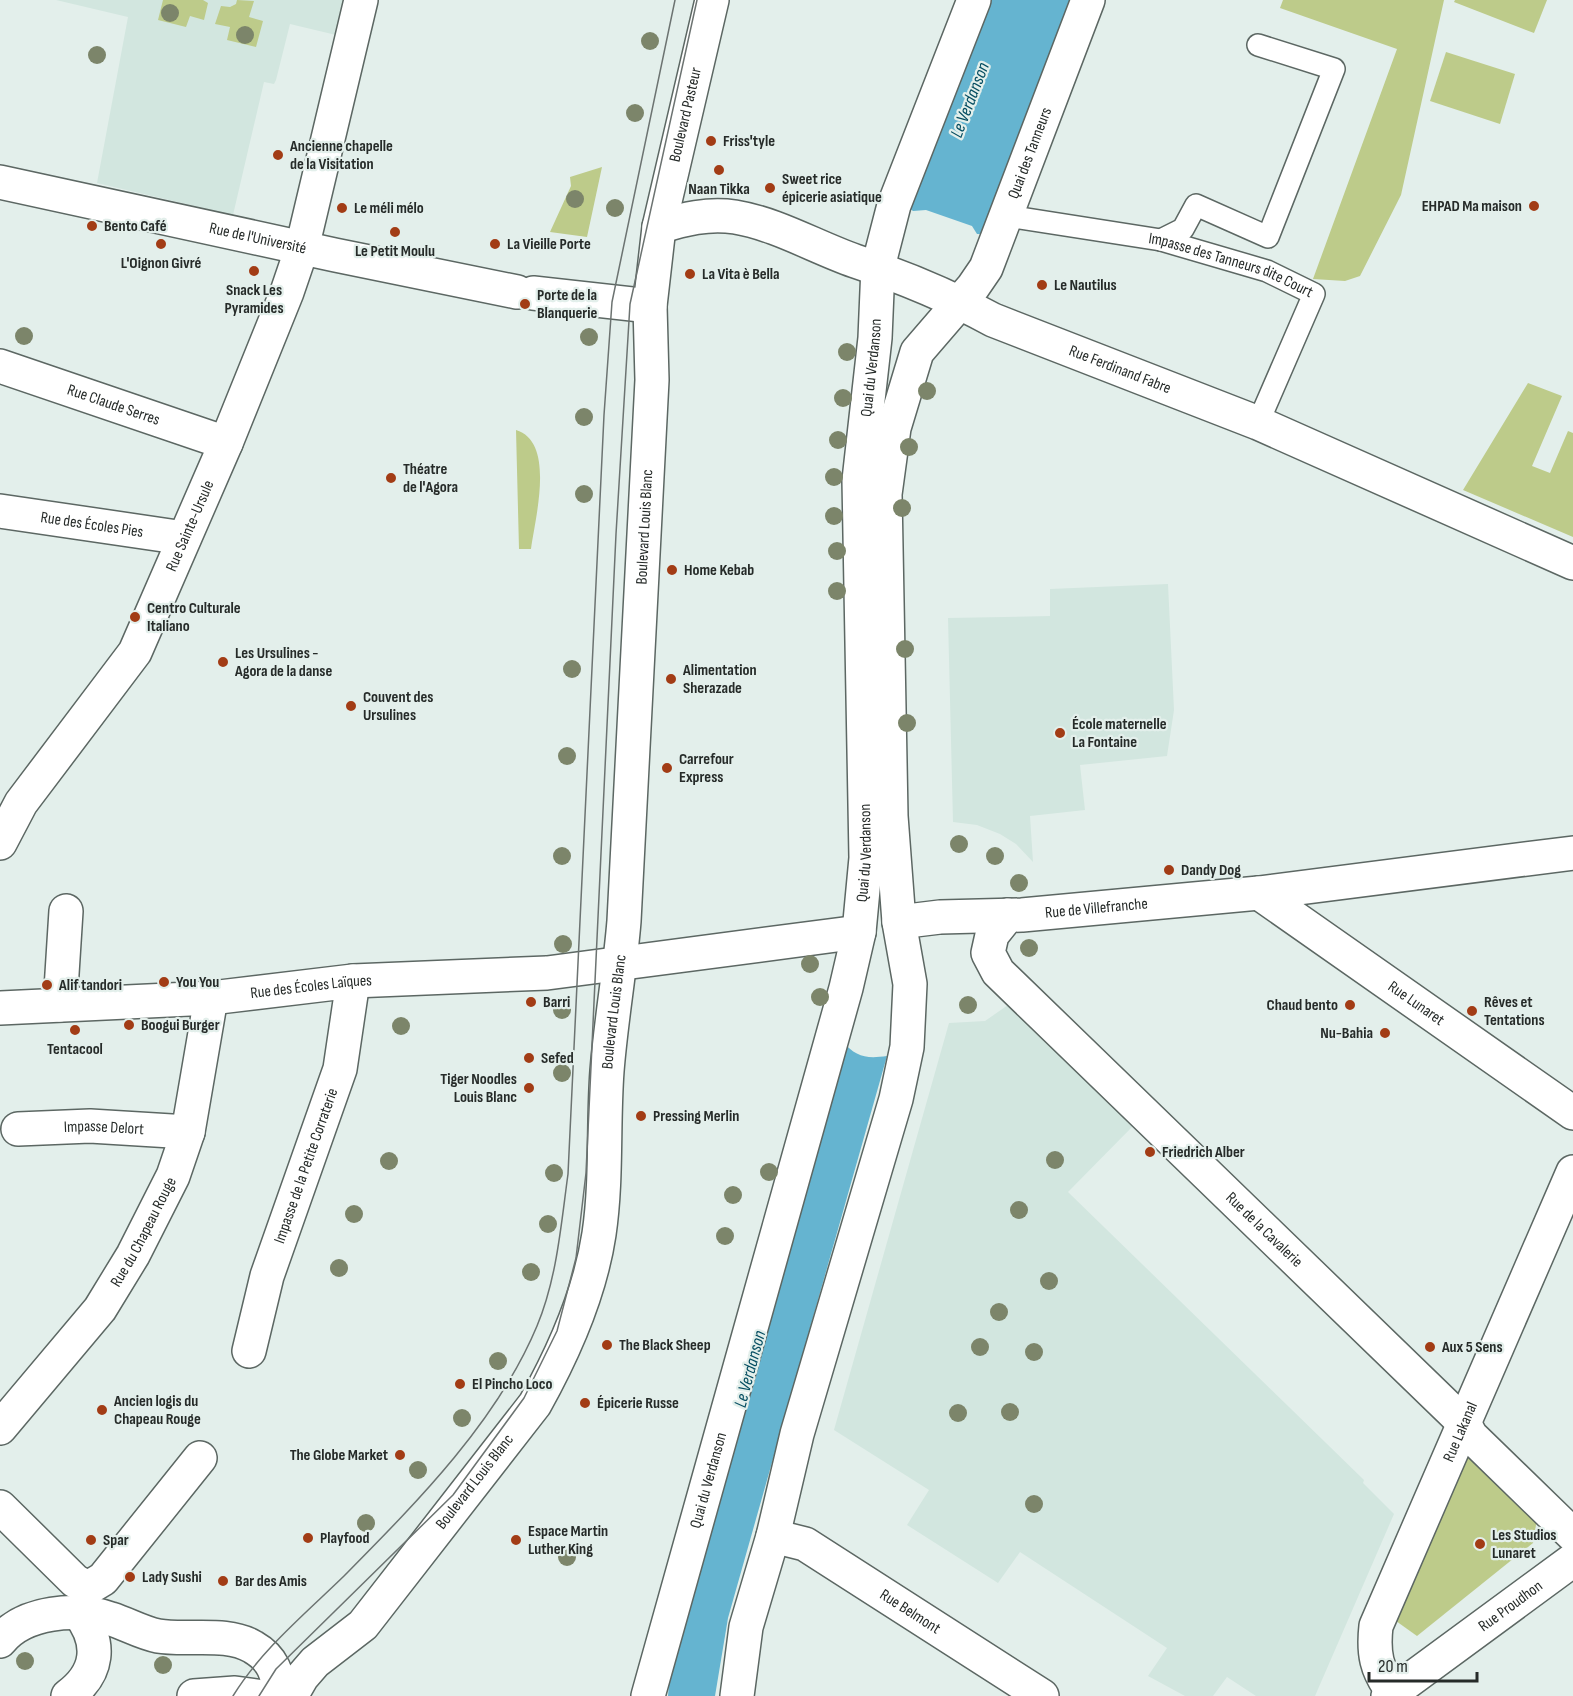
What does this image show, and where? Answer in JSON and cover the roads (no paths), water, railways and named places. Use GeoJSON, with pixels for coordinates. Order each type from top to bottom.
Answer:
{"type":"FeatureCollection","features":[{"type":"Feature","properties":{"kind":"street","name":"Rue Sainte-Ursule"},"geometry":{"type":"LineString","coordinates":[[0,843],[11,797],[135,652],[226,443],[279,314],[302,248],[361,0]]}},
{"type":"Feature","properties":{"kind":"street","name":"Boulevard Pasteur"},"geometry":{"type":"LineString","coordinates":[[659,227],[712,0]]}},
{"type":"Feature","properties":{"kind":"street","name":"Quai du Verdanson"},"geometry":{"type":"LineString","coordinates":[[648,1696],[846,988],[859,932],[866,858],[859,480],[875,338],[878,267],[894,205],[974,0]]}},
{"type":"Feature","properties":{"kind":"street","name":"Quai des Tanneurs"},"geometry":{"type":"LineString","coordinates":[[960,302],[986,268],[1088,0]]}},
{"type":"Feature","properties":{"kind":"street","name":"Rue de l'Université"},"geometry":{"type":"LineString","coordinates":[[0,182],[302,248],[525,293],[650,306]]}},
{"type":"Feature","properties":{"kind":"street","name":"Rue Ferdinand Fabre"},"geometry":{"type":"LineString","coordinates":[[659,227],[691,217],[735,217],[788,233],[855,261],[878,267],[960,302],[993,320],[1258,423],[1573,563]]}},
{"type":"Feature","properties":{"kind":"street","name":"Boulevard Louis Blanc"},"geometry":{"type":"LineString","coordinates":[[291,1696],[302,1677],[315,1662],[363,1625],[374,1612],[535,1404],[556,1366],[582,1300],[599,1235],[606,1149],[608,1061],[613,1002],[621,963],[643,589],[652,380],[650,306],[659,227]]}},
{"type":"Feature","properties":{"kind":"street","name":"Quai du Verdanson"},"geometry":{"type":"LineString","coordinates":[[737,1696],[746,1627],[772,1536],[797,1434],[896,1099],[907,1047],[910,984],[899,922],[891,816],[885,494],[894,428],[917,352],[960,302]]}},
{"type":"Feature","properties":{"kind":"street","name":"Rue Claude Serres"},"geometry":{"type":"LineString","coordinates":[[0,366],[226,443]]}},
{"type":"Feature","properties":{"kind":"street","name":"Rue des Écoles Pies"},"geometry":{"type":"LineString","coordinates":[[0,511],[184,538]]}},
{"type":"Feature","properties":{"kind":"street","name":"Rue de Villefranche"},"geometry":{"type":"LineString","coordinates":[[621,963],[859,932],[899,922],[940,917],[1008,915],[1259,893],[1573,853]]}},
{"type":"Feature","properties":{"kind":"street","name":"Rue Lunaret"},"geometry":{"type":"LineString","coordinates":[[1259,893],[1573,1113]]}},
{"type":"Feature","properties":{"kind":"street"},"geometry":{"type":"LineString","coordinates":[[60,1005],[66,911]]}},
{"type":"Feature","properties":{"kind":"street","name":"Rue de la Cavalerie"},"geometry":{"type":"LineString","coordinates":[[1008,915],[992,935],[988,953],[998,972],[1464,1423],[1471,1436],[1573,1535]]}},
{"type":"Feature","properties":{"kind":"street","name":"Rue des Écoles Laïques"},"geometry":{"type":"LineString","coordinates":[[0,1008],[211,998],[354,981],[547,973],[621,963]]}},
{"type":"Feature","properties":{"kind":"street","name":"Impasse de la Petite Corraterie"},"geometry":{"type":"LineString","coordinates":[[249,1351],[267,1276],[340,1069],[354,981]]}},
{"type":"Feature","properties":{"kind":"street","name":"Rue du Chapeau Rouge"},"geometry":{"type":"LineString","coordinates":[[0,1428],[100,1309],[133,1255],[173,1176],[188,1132],[211,998]]}},
{"type":"Feature","properties":{"kind":"street","name":"Impasse Delort"},"geometry":{"type":"LineString","coordinates":[[18,1129],[90,1126],[188,1132]]}},
{"type":"Feature","properties":{"kind":"street","name":"Rue Lakanal"},"geometry":{"type":"LineString","coordinates":[[1390,1694],[1380,1675],[1373,1649],[1376,1626],[1573,1172]]}},
{"type":"Feature","properties":{"kind":"street"},"geometry":{"type":"LineString","coordinates":[[0,1641],[6,1634],[33,1619],[83,1600],[200,1458]]}},
{"type":"Feature","properties":{"kind":"street"},"geometry":{"type":"LineString","coordinates":[[0,1507],[75,1581],[83,1600],[94,1657],[89,1675],[81,1686],[68,1696]]}},
{"type":"Feature","properties":{"kind":"street","name":"Rue Belmont"},"geometry":{"type":"LineString","coordinates":[[772,1536],[805,1544],[1042,1696]]}},
{"type":"Feature","properties":{"kind":"street","name":"Rue Proudhon"},"geometry":{"type":"LineString","coordinates":[[1390,1694],[1573,1560]]}},
{"type":"Feature","properties":{"kind":"street"},"geometry":{"type":"LineString","coordinates":[[83,1600],[109,1618],[159,1637],[239,1641],[251,1645],[266,1655],[276,1669],[281,1696]]}},
{"type":"Feature","properties":{"kind":"street"},"geometry":{"type":"LineString","coordinates":[[194,1696],[235,1693],[257,1696]]}},
{"type":"Feature","properties":{"kind":"lane"},"geometry":{"type":"LineString","coordinates":[[1161,240],[1183,229],[1196,205],[1268,237],[1334,69],[1258,45]]}},
{"type":"Feature","properties":{"kind":"lane","name":"Impasse des Tanneurs dite Court"},"geometry":{"type":"LineString","coordinates":[[1007,216],[1161,240],[1267,271],[1314,294],[1258,423]]}},
{"type":"Feature","properties":{"kind":"water","name":"Le Verdanson"},"geometry":{"type":"Polygon","coordinates":[[[987,0],[1073,0],[987,234],[977,234],[972,226],[926,210],[913,211],[907,206],[987,0]]]}},
{"type":"Feature","properties":{"kind":"water"},"geometry":{"type":"Polygon","coordinates":[[[842,1041],[852,1051],[862,1056],[887,1056],[728,1618],[715,1696],[668,1696],[670,1671],[842,1041]]]}},
{"type":"Feature","properties":{"kind":"tram line"},"geometry":{"type":"LineString","coordinates":[[233,1696],[270,1648],[399,1520],[477,1428],[520,1361],[537,1326],[549,1289],[568,1174],[604,415],[612,302],[675,0]]}},
{"type":"Feature","properties":{"kind":"tram line"},"geometry":{"type":"LineString","coordinates":[[259,1696],[276,1669],[453,1495],[524,1398],[557,1331],[576,1258],[586,1173],[616,534],[630,304],[697,0]]}},
{"type":"Feature","properties":{"kind":"place","name":"Friss'tyle"},"geometry":{"type":"Point","coordinates":[711,141]}},
{"type":"Feature","properties":{"kind":"place","name":"Ancienne chapelle de la Visitation"},"geometry":{"type":"Point","coordinates":[278,155]}},
{"type":"Feature","properties":{"kind":"place","name":"Naan Tikka"},"geometry":{"type":"Point","coordinates":[719,170]}},
{"type":"Feature","properties":{"kind":"place","name":"Sweet rice épicerie asiatique"},"geometry":{"type":"Point","coordinates":[770,188]}},
{"type":"Feature","properties":{"kind":"place","name":"EHPAD Ma maison"},"geometry":{"type":"Point","coordinates":[1534,206]}},
{"type":"Feature","properties":{"kind":"place","name":"Le méli mélo"},"geometry":{"type":"Point","coordinates":[342,208]}},
{"type":"Feature","properties":{"kind":"place","name":"Bento Café"},"geometry":{"type":"Point","coordinates":[92,226]}},
{"type":"Feature","properties":{"kind":"place","name":"Le Petit Moulu"},"geometry":{"type":"Point","coordinates":[395,232]}},
{"type":"Feature","properties":{"kind":"place","name":"L'Oignon Givré"},"geometry":{"type":"Point","coordinates":[161,244]}},
{"type":"Feature","properties":{"kind":"place","name":"La Vieille Porte"},"geometry":{"type":"Point","coordinates":[495,244]}},
{"type":"Feature","properties":{"kind":"place","name":"Snack Les Pyramides"},"geometry":{"type":"Point","coordinates":[254,271]}},
{"type":"Feature","properties":{"kind":"place","name":"La Vita è Bella"},"geometry":{"type":"Point","coordinates":[690,274]}},
{"type":"Feature","properties":{"kind":"place","name":"Le Nautilus"},"geometry":{"type":"Point","coordinates":[1042,285]}},
{"type":"Feature","properties":{"kind":"place","name":"Porte de la Blanquerie"},"geometry":{"type":"Point","coordinates":[525,304]}},
{"type":"Feature","properties":{"kind":"place","name":"Théatre de l'Agora"},"geometry":{"type":"Point","coordinates":[391,478]}},
{"type":"Feature","properties":{"kind":"place","name":"Home Kebab"},"geometry":{"type":"Point","coordinates":[672,570]}},
{"type":"Feature","properties":{"kind":"place","name":"Centro Culturale Italiano"},"geometry":{"type":"Point","coordinates":[135,617]}},
{"type":"Feature","properties":{"kind":"place","name":"Les Ursulines - Agora de la danse"},"geometry":{"type":"Point","coordinates":[223,662]}},
{"type":"Feature","properties":{"kind":"place","name":"Alimentation Sherazade"},"geometry":{"type":"Point","coordinates":[671,679]}},
{"type":"Feature","properties":{"kind":"place","name":"Couvent des Ursulines"},"geometry":{"type":"Point","coordinates":[351,706]}},
{"type":"Feature","properties":{"kind":"place","name":"École maternelle La Fontaine"},"geometry":{"type":"Point","coordinates":[1060,733]}},
{"type":"Feature","properties":{"kind":"place","name":"Carrefour Express"},"geometry":{"type":"Point","coordinates":[667,768]}},
{"type":"Feature","properties":{"kind":"place","name":"Dandy Dog"},"geometry":{"type":"Point","coordinates":[1169,870]}},
{"type":"Feature","properties":{"kind":"place","name":"You You"},"geometry":{"type":"Point","coordinates":[164,982]}},
{"type":"Feature","properties":{"kind":"place","name":"Alif tandori"},"geometry":{"type":"Point","coordinates":[47,985]}},
{"type":"Feature","properties":{"kind":"place","name":"Barri"},"geometry":{"type":"Point","coordinates":[531,1002]}},
{"type":"Feature","properties":{"kind":"place","name":"Chaud bento"},"geometry":{"type":"Point","coordinates":[1350,1005]}},
{"type":"Feature","properties":{"kind":"place","name":"Rêves et Tentations"},"geometry":{"type":"Point","coordinates":[1472,1011]}},
{"type":"Feature","properties":{"kind":"place","name":"Boogui Burger"},"geometry":{"type":"Point","coordinates":[129,1025]}},
{"type":"Feature","properties":{"kind":"place","name":"Tentacool"},"geometry":{"type":"Point","coordinates":[75,1030]}},
{"type":"Feature","properties":{"kind":"place","name":"Nu-Bahia"},"geometry":{"type":"Point","coordinates":[1385,1033]}},
{"type":"Feature","properties":{"kind":"place","name":"Sefed"},"geometry":{"type":"Point","coordinates":[529,1058]}},
{"type":"Feature","properties":{"kind":"place","name":"Tiger Noodles Louis Blanc"},"geometry":{"type":"Point","coordinates":[529,1088]}},
{"type":"Feature","properties":{"kind":"place","name":"Pressing Merlin"},"geometry":{"type":"Point","coordinates":[641,1116]}},
{"type":"Feature","properties":{"kind":"place","name":"Friedrich Alber"},"geometry":{"type":"Point","coordinates":[1150,1152]}},
{"type":"Feature","properties":{"kind":"place","name":"The Black Sheep"},"geometry":{"type":"Point","coordinates":[607,1345]}},
{"type":"Feature","properties":{"kind":"place","name":"Aux 5 Sens"},"geometry":{"type":"Point","coordinates":[1430,1347]}},
{"type":"Feature","properties":{"kind":"place","name":"El Pincho Loco"},"geometry":{"type":"Point","coordinates":[460,1384]}},
{"type":"Feature","properties":{"kind":"place","name":"Épicerie Russe"},"geometry":{"type":"Point","coordinates":[585,1403]}},
{"type":"Feature","properties":{"kind":"place","name":"Ancien logis du Chapeau Rouge"},"geometry":{"type":"Point","coordinates":[102,1410]}},
{"type":"Feature","properties":{"kind":"place","name":"The Globe Market"},"geometry":{"type":"Point","coordinates":[400,1455]}},
{"type":"Feature","properties":{"kind":"place","name":"Playfood"},"geometry":{"type":"Point","coordinates":[308,1538]}},
{"type":"Feature","properties":{"kind":"place","name":"Spar"},"geometry":{"type":"Point","coordinates":[91,1540]}},
{"type":"Feature","properties":{"kind":"place","name":"Espace Martin Luther King"},"geometry":{"type":"Point","coordinates":[516,1540]}},
{"type":"Feature","properties":{"kind":"place","name":"Les Studios Lunaret"},"geometry":{"type":"Point","coordinates":[1480,1544]}},
{"type":"Feature","properties":{"kind":"place","name":"Lady Sushi"},"geometry":{"type":"Point","coordinates":[130,1577]}},
{"type":"Feature","properties":{"kind":"place","name":"Bar des Amis"},"geometry":{"type":"Point","coordinates":[223,1581]}}]}
